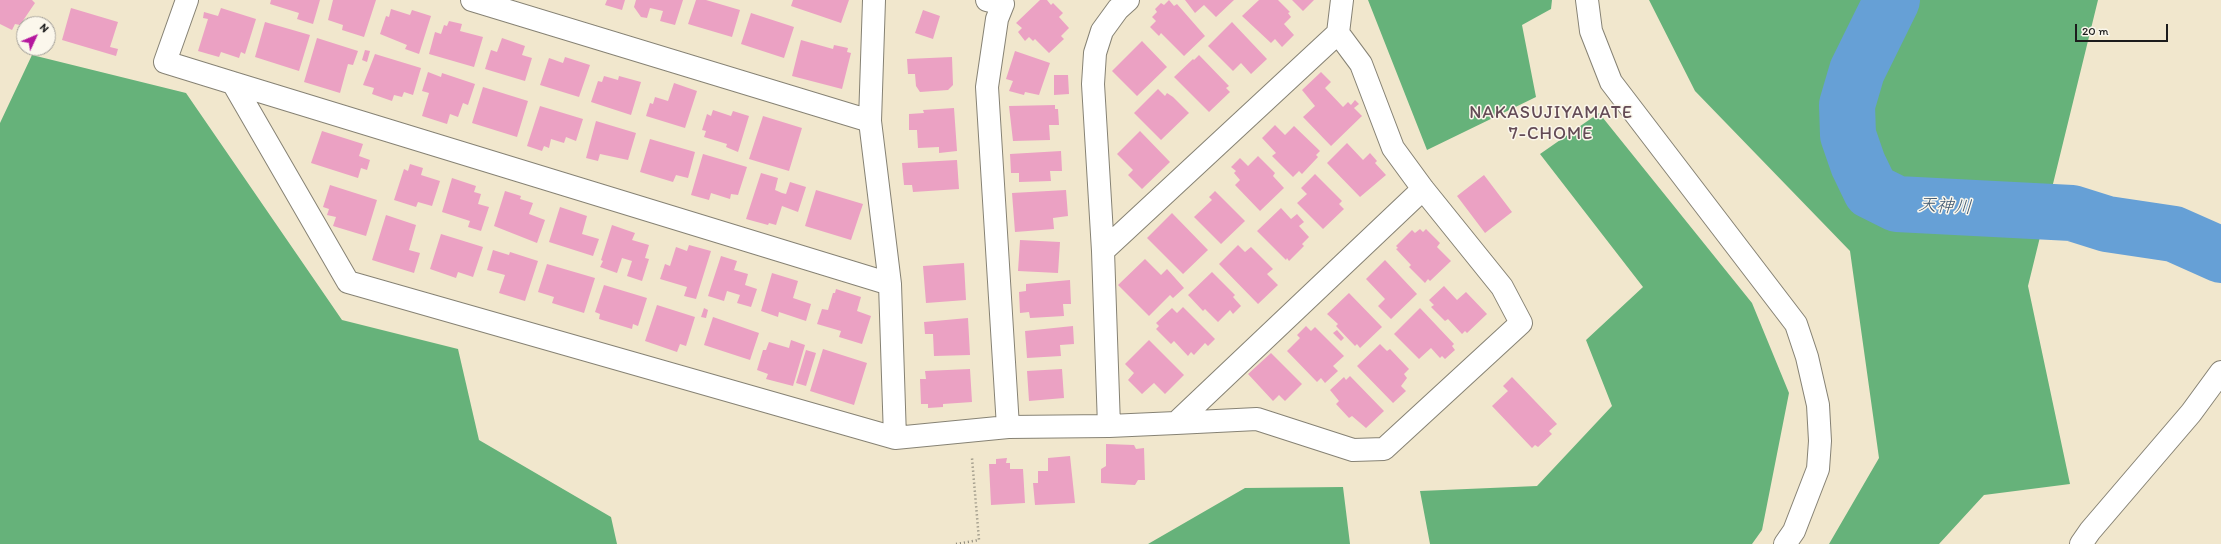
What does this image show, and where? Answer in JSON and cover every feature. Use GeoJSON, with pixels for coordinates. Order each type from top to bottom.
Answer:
{"type":"FeatureCollection","features":[{"type":"Feature","properties":{"kind":"street"},"geometry":{"type":"LineString","coordinates":[[187,0],[165,62],[890,284]]}},
{"type":"Feature","properties":{"kind":"street"},"geometry":{"type":"LineString","coordinates":[[472,0],[870,121]]}},
{"type":"Feature","properties":{"kind":"street"},"geometry":{"type":"LineString","coordinates":[[874,0],[870,121],[890,284],[895,438]]}},
{"type":"Feature","properties":{"kind":"street"},"geometry":{"type":"LineString","coordinates":[[1109,426],[1103,251],[1093,84],[1095,53],[1102,31],[1118,9],[1128,0]]}},
{"type":"Feature","properties":{"kind":"street"},"geometry":{"type":"LineString","coordinates":[[1103,251],[1338,33],[1342,0]]}},
{"type":"Feature","properties":{"kind":"street"},"geometry":{"type":"LineString","coordinates":[[1587,0],[1591,31],[1611,82],[1796,324],[1818,405],[1820,440],[1818,469],[1794,531],[1785,544]]}},
{"type":"Feature","properties":{"kind":"street"},"geometry":{"type":"LineString","coordinates":[[998,2],[997,20],[987,87],[1008,427]]}},
{"type":"Feature","properties":{"kind":"street"},"geometry":{"type":"LineString","coordinates":[[233,83],[348,282],[895,438],[1008,427],[1109,426],[1257,419],[1353,450],[1384,449],[1521,323],[1502,287],[1423,189],[1393,148],[1362,64],[1338,33]]}},
{"type":"Feature","properties":{"kind":"street"},"geometry":{"type":"LineString","coordinates":[[1176,423],[1423,189]]}},
{"type":"Feature","properties":{"kind":"street"},"geometry":{"type":"LineString","coordinates":[[2081,544],[2090,531],[2191,413],[2221,372]]}},
{"type":"Feature","properties":{"kind":"path"},"geometry":{"type":"LineString","coordinates":[[956,544],[979,540],[969,431]]}},
{"type":"Feature","properties":{"kind":"green space"},"geometry":{"type":"Polygon","coordinates":[[[1368,0],[1552,0],[1551,9],[1522,25],[1536,97],[1427,150],[1368,0]]]}},
{"type":"Feature","properties":{"kind":"green space"},"geometry":{"type":"Polygon","coordinates":[[[1649,0],[2098,0],[2028,286],[2070,484],[1984,495],[1939,544],[1829,544],[1879,458],[1850,251],[1695,91],[1649,0]]]}},
{"type":"Feature","properties":{"kind":"green space"},"geometry":{"type":"Polygon","coordinates":[[[32,56],[186,93],[342,320],[458,349],[479,440],[611,517],[617,544],[0,544],[0,123],[32,56]]]}},
{"type":"Feature","properties":{"kind":"green space"},"geometry":{"type":"Polygon","coordinates":[[[1599,113],[1752,303],[1789,393],[1762,530],[1752,544],[1430,544],[1420,491],[1537,486],[1612,406],[1586,340],[1643,287],[1540,154],[1599,113]]]}},
{"type":"Feature","properties":{"kind":"green space"},"geometry":{"type":"Polygon","coordinates":[[[1343,487],[1350,544],[1148,544],[1245,488],[1343,487]]]}},
{"type":"Feature","properties":{"kind":"building"},"geometry":{"type":"Polygon","coordinates":[[[0,0],[32,0],[35,3],[26,16],[16,16],[16,24],[12,30],[0,24],[0,0]]]}},
{"type":"Feature","properties":{"kind":"building"},"geometry":{"type":"Polygon","coordinates":[[[271,0],[320,0],[313,24],[297,19],[299,13],[270,4],[271,0]]]}},
{"type":"Feature","properties":{"kind":"building"},"geometry":{"type":"Polygon","coordinates":[[[333,0],[376,0],[364,37],[342,30],[343,25],[328,20],[333,0]]]}},
{"type":"Feature","properties":{"kind":"building"},"geometry":{"type":"Polygon","coordinates":[[[607,0],[625,0],[622,10],[605,5],[607,0]]]}},
{"type":"Feature","properties":{"kind":"building"},"geometry":{"type":"Polygon","coordinates":[[[636,0],[683,0],[675,25],[660,21],[663,11],[650,8],[647,18],[641,17],[634,7],[636,0]]]}},
{"type":"Feature","properties":{"kind":"building"},"geometry":{"type":"Polygon","coordinates":[[[696,0],[706,0],[740,10],[732,37],[688,24],[696,0]]]}},
{"type":"Feature","properties":{"kind":"building"},"geometry":{"type":"Polygon","coordinates":[[[793,0],[849,0],[841,23],[791,6],[793,0]]]}},
{"type":"Feature","properties":{"kind":"building"},"geometry":{"type":"Polygon","coordinates":[[[1040,0],[1047,0],[1051,5],[1053,3],[1063,13],[1059,17],[1069,28],[1061,36],[1064,39],[1049,53],[1035,39],[1033,41],[1029,37],[1025,41],[1018,32],[1022,28],[1016,23],[1040,0]]]}},
{"type":"Feature","properties":{"kind":"building"},"geometry":{"type":"Polygon","coordinates":[[[1169,0],[1174,6],[1177,4],[1205,36],[1184,56],[1161,33],[1159,36],[1150,27],[1156,21],[1152,17],[1157,12],[1155,9],[1161,3],[1164,5],[1169,0]]]}},
{"type":"Feature","properties":{"kind":"building"},"geometry":{"type":"Polygon","coordinates":[[[1185,0],[1234,0],[1216,17],[1204,5],[1195,13],[1185,0]]]}},
{"type":"Feature","properties":{"kind":"building"},"geometry":{"type":"Polygon","coordinates":[[[1259,0],[1278,0],[1290,12],[1288,13],[1291,17],[1284,24],[1294,35],[1282,47],[1275,39],[1271,43],[1242,16],[1259,0]]]}},
{"type":"Feature","properties":{"kind":"building"},"geometry":{"type":"Polygon","coordinates":[[[1292,0],[1314,0],[1303,11],[1292,0]]]}},
{"type":"Feature","properties":{"kind":"building"},"geometry":{"type":"Polygon","coordinates":[[[71,8],[118,22],[110,47],[118,49],[116,56],[62,40],[71,8]]]}},
{"type":"Feature","properties":{"kind":"building"},"geometry":{"type":"Polygon","coordinates":[[[221,8],[256,19],[245,54],[241,52],[239,58],[221,52],[219,57],[198,51],[208,19],[203,18],[204,12],[218,16],[221,8]]]}},
{"type":"Feature","properties":{"kind":"building"},"geometry":{"type":"Polygon","coordinates":[[[391,9],[410,15],[412,10],[431,16],[419,54],[405,49],[407,45],[380,34],[386,16],[389,17],[391,9]]]}},
{"type":"Feature","properties":{"kind":"building"},"geometry":{"type":"Polygon","coordinates":[[[923,10],[940,16],[933,39],[915,33],[923,10]]]}},
{"type":"Feature","properties":{"kind":"building"},"geometry":{"type":"Polygon","coordinates":[[[751,13],[794,27],[784,58],[741,44],[751,13]]]}},
{"type":"Feature","properties":{"kind":"building"},"geometry":{"type":"Polygon","coordinates":[[[449,21],[462,24],[460,31],[483,37],[474,67],[429,54],[435,32],[441,34],[444,25],[447,26],[449,21]]]}},
{"type":"Feature","properties":{"kind":"building"},"geometry":{"type":"Polygon","coordinates":[[[265,22],[310,35],[299,71],[255,57],[265,22]]]}},
{"type":"Feature","properties":{"kind":"building"},"geometry":{"type":"Polygon","coordinates":[[[1232,22],[1267,59],[1251,74],[1241,63],[1233,71],[1208,46],[1232,22]]]}},
{"type":"Feature","properties":{"kind":"building"},"geometry":{"type":"Polygon","coordinates":[[[317,38],[358,51],[353,65],[348,64],[340,93],[304,82],[317,38]]]}},
{"type":"Feature","properties":{"kind":"building"},"geometry":{"type":"Polygon","coordinates":[[[502,38],[525,46],[522,55],[532,58],[525,81],[485,69],[491,50],[497,52],[502,38]]]}},
{"type":"Feature","properties":{"kind":"building"},"geometry":{"type":"Polygon","coordinates":[[[801,40],[833,49],[834,45],[848,48],[847,52],[851,53],[842,89],[792,76],[801,40]]]}},
{"type":"Feature","properties":{"kind":"building"},"geometry":{"type":"Polygon","coordinates":[[[1142,41],[1167,67],[1137,96],[1112,71],[1142,41]]]}},
{"type":"Feature","properties":{"kind":"building"},"geometry":{"type":"Polygon","coordinates":[[[365,50],[370,51],[367,62],[362,60],[365,50]]]}},
{"type":"Feature","properties":{"kind":"building"},"geometry":{"type":"Polygon","coordinates":[[[1015,51],[1050,63],[1039,95],[1025,92],[1024,95],[1009,91],[1013,81],[1006,79],[1015,51]]]}},
{"type":"Feature","properties":{"kind":"building"},"geometry":{"type":"Polygon","coordinates":[[[375,54],[421,68],[413,95],[404,92],[402,97],[394,95],[392,101],[372,94],[374,88],[363,85],[375,54]]]}},
{"type":"Feature","properties":{"kind":"building"},"geometry":{"type":"Polygon","coordinates":[[[1199,55],[1229,86],[1226,88],[1230,92],[1209,112],[1174,77],[1199,55]]]}},
{"type":"Feature","properties":{"kind":"building"},"geometry":{"type":"Polygon","coordinates":[[[565,57],[590,65],[579,97],[540,85],[549,58],[563,63],[565,57]]]}},
{"type":"Feature","properties":{"kind":"building"},"geometry":{"type":"Polygon","coordinates":[[[952,57],[953,85],[948,90],[920,92],[916,86],[915,74],[908,74],[907,59],[952,57]]]}},
{"type":"Feature","properties":{"kind":"building"},"geometry":{"type":"Polygon","coordinates":[[[428,72],[441,77],[442,73],[475,84],[468,105],[463,103],[458,117],[450,114],[447,124],[422,116],[429,93],[422,91],[428,72]]]}},
{"type":"Feature","properties":{"kind":"building"},"geometry":{"type":"Polygon","coordinates":[[[1321,72],[1331,82],[1325,88],[1343,107],[1348,102],[1351,105],[1355,100],[1359,104],[1354,108],[1362,116],[1331,146],[1303,117],[1315,106],[1302,90],[1321,72]]]}},
{"type":"Feature","properties":{"kind":"building"},"geometry":{"type":"Polygon","coordinates":[[[1054,75],[1068,75],[1069,94],[1054,95],[1054,75]]]}},
{"type":"Feature","properties":{"kind":"building"},"geometry":{"type":"Polygon","coordinates":[[[604,76],[618,80],[619,76],[641,82],[631,115],[591,102],[598,81],[602,82],[604,76]]]}},
{"type":"Feature","properties":{"kind":"building"},"geometry":{"type":"Polygon","coordinates":[[[674,83],[697,91],[685,128],[646,116],[650,103],[653,104],[655,97],[668,101],[674,83]]]}},
{"type":"Feature","properties":{"kind":"building"},"geometry":{"type":"Polygon","coordinates":[[[483,87],[528,101],[517,137],[472,123],[483,87]]]}},
{"type":"Feature","properties":{"kind":"building"},"geometry":{"type":"Polygon","coordinates":[[[1158,89],[1165,96],[1167,93],[1173,97],[1189,113],[1161,140],[1134,113],[1158,89]]]}},
{"type":"Feature","properties":{"kind":"building"},"geometry":{"type":"Polygon","coordinates":[[[1055,105],[1055,109],[1058,109],[1059,125],[1049,125],[1050,140],[1013,141],[1009,106],[1055,105]]]}},
{"type":"Feature","properties":{"kind":"building"},"geometry":{"type":"Polygon","coordinates":[[[540,106],[583,119],[576,141],[566,137],[564,143],[551,139],[549,148],[544,146],[542,151],[527,146],[540,106]]]}},
{"type":"Feature","properties":{"kind":"building"},"geometry":{"type":"Polygon","coordinates":[[[954,108],[957,151],[939,153],[939,147],[918,148],[917,130],[909,130],[909,114],[924,113],[923,110],[954,108]]]}},
{"type":"Feature","properties":{"kind":"building"},"geometry":{"type":"Polygon","coordinates":[[[713,110],[731,116],[733,111],[749,116],[738,152],[726,147],[727,144],[704,137],[706,131],[702,130],[707,114],[711,116],[713,110]]]}},
{"type":"Feature","properties":{"kind":"building"},"geometry":{"type":"Polygon","coordinates":[[[763,116],[802,128],[789,171],[749,159],[763,116]]]}},
{"type":"Feature","properties":{"kind":"building"},"geometry":{"type":"Polygon","coordinates":[[[596,121],[636,133],[628,160],[600,154],[598,161],[586,158],[596,121]]]}},
{"type":"Feature","properties":{"kind":"building"},"geometry":{"type":"Polygon","coordinates":[[[1275,125],[1285,135],[1294,126],[1320,151],[1316,155],[1318,157],[1302,174],[1299,171],[1293,177],[1272,156],[1276,153],[1262,138],[1275,125]]]}},
{"type":"Feature","properties":{"kind":"building"},"geometry":{"type":"Polygon","coordinates":[[[322,131],[363,144],[359,156],[370,160],[367,170],[361,168],[358,178],[311,163],[322,131]]]}},
{"type":"Feature","properties":{"kind":"building"},"geometry":{"type":"Polygon","coordinates":[[[1140,131],[1170,162],[1142,189],[1128,175],[1133,170],[1117,154],[1140,131]]]}},
{"type":"Feature","properties":{"kind":"building"},"geometry":{"type":"Polygon","coordinates":[[[650,139],[695,152],[688,178],[676,175],[673,182],[640,172],[650,139]]]}},
{"type":"Feature","properties":{"kind":"building"},"geometry":{"type":"Polygon","coordinates":[[[1347,143],[1363,160],[1370,153],[1377,161],[1375,163],[1386,175],[1360,197],[1327,163],[1347,143]]]}},
{"type":"Feature","properties":{"kind":"building"},"geometry":{"type":"Polygon","coordinates":[[[1061,151],[1062,171],[1050,171],[1051,181],[1019,182],[1019,173],[1011,173],[1010,154],[1061,151]]]}},
{"type":"Feature","properties":{"kind":"building"},"geometry":{"type":"Polygon","coordinates":[[[703,154],[747,167],[738,195],[731,194],[730,199],[711,193],[709,200],[691,195],[703,154]]]}},
{"type":"Feature","properties":{"kind":"building"},"geometry":{"type":"Polygon","coordinates":[[[1258,156],[1275,173],[1273,176],[1284,188],[1260,211],[1235,185],[1240,180],[1234,173],[1236,171],[1231,167],[1240,158],[1248,166],[1258,156]]]}},
{"type":"Feature","properties":{"kind":"building"},"geometry":{"type":"Polygon","coordinates":[[[957,160],[959,189],[913,192],[912,185],[904,185],[902,163],[957,160]]]}},
{"type":"Feature","properties":{"kind":"building"},"geometry":{"type":"Polygon","coordinates":[[[410,164],[423,168],[421,175],[440,181],[432,206],[418,202],[416,207],[394,200],[404,169],[408,171],[410,164]]]}},
{"type":"Feature","properties":{"kind":"building"},"geometry":{"type":"Polygon","coordinates":[[[761,173],[778,178],[775,190],[782,193],[786,194],[790,182],[806,187],[798,212],[782,206],[776,225],[769,223],[768,225],[746,219],[761,173]]]}},
{"type":"Feature","properties":{"kind":"building"},"geometry":{"type":"Polygon","coordinates":[[[1315,174],[1342,201],[1339,204],[1344,209],[1323,229],[1297,203],[1307,194],[1301,188],[1315,174]]]}},
{"type":"Feature","properties":{"kind":"building"},"geometry":{"type":"Polygon","coordinates":[[[1484,175],[1512,212],[1485,233],[1457,196],[1484,175]]]}},
{"type":"Feature","properties":{"kind":"building"},"geometry":{"type":"Polygon","coordinates":[[[452,178],[476,186],[474,192],[481,194],[478,204],[489,207],[481,231],[468,227],[470,221],[442,212],[452,178]]]}},
{"type":"Feature","properties":{"kind":"building"},"geometry":{"type":"Polygon","coordinates":[[[330,185],[377,200],[366,236],[333,226],[336,217],[327,215],[329,209],[323,207],[330,185]]]}},
{"type":"Feature","properties":{"kind":"building"},"geometry":{"type":"Polygon","coordinates":[[[816,190],[863,204],[851,240],[805,226],[816,190]]]}},
{"type":"Feature","properties":{"kind":"building"},"geometry":{"type":"Polygon","coordinates":[[[1066,190],[1068,216],[1053,218],[1054,229],[1015,232],[1012,193],[1066,190]]]}},
{"type":"Feature","properties":{"kind":"building"},"geometry":{"type":"Polygon","coordinates":[[[505,191],[521,196],[520,199],[533,203],[529,214],[545,220],[537,243],[494,226],[505,191]]]}},
{"type":"Feature","properties":{"kind":"building"},"geometry":{"type":"Polygon","coordinates":[[[1215,191],[1245,221],[1221,244],[1194,217],[1212,200],[1209,197],[1215,191]]]}},
{"type":"Feature","properties":{"kind":"building"},"geometry":{"type":"Polygon","coordinates":[[[560,207],[587,216],[582,234],[599,239],[593,256],[549,242],[560,207]]]}},
{"type":"Feature","properties":{"kind":"building"},"geometry":{"type":"Polygon","coordinates":[[[1281,208],[1291,219],[1297,214],[1304,222],[1299,226],[1309,237],[1302,244],[1304,246],[1289,261],[1287,258],[1286,260],[1257,231],[1281,208]]]}},
{"type":"Feature","properties":{"kind":"building"},"geometry":{"type":"Polygon","coordinates":[[[1172,213],[1208,250],[1183,274],[1147,238],[1172,213]]]}},
{"type":"Feature","properties":{"kind":"building"},"geometry":{"type":"Polygon","coordinates":[[[386,215],[416,225],[409,250],[420,253],[414,273],[372,260],[386,215]]]}},
{"type":"Feature","properties":{"kind":"building"},"geometry":{"type":"Polygon","coordinates":[[[612,225],[635,233],[632,240],[649,245],[645,258],[649,259],[642,281],[627,276],[632,261],[622,258],[617,273],[600,267],[603,261],[601,260],[612,225]]]}},
{"type":"Feature","properties":{"kind":"building"},"geometry":{"type":"Polygon","coordinates":[[[1420,229],[1423,232],[1426,229],[1440,243],[1437,247],[1451,261],[1430,281],[1428,279],[1425,283],[1409,267],[1411,265],[1396,249],[1398,248],[1396,246],[1412,230],[1415,233],[1420,229]]]}},
{"type":"Feature","properties":{"kind":"building"},"geometry":{"type":"Polygon","coordinates":[[[441,234],[483,247],[473,277],[458,272],[456,278],[430,269],[441,234]]]}},
{"type":"Feature","properties":{"kind":"building"},"geometry":{"type":"Polygon","coordinates":[[[1020,240],[1060,242],[1058,273],[1018,271],[1020,240]]]}},
{"type":"Feature","properties":{"kind":"building"},"geometry":{"type":"Polygon","coordinates":[[[689,245],[711,251],[696,299],[684,296],[687,287],[660,279],[665,264],[670,266],[676,247],[687,251],[689,245]]]}},
{"type":"Feature","properties":{"kind":"building"},"geometry":{"type":"Polygon","coordinates":[[[1238,245],[1245,252],[1251,247],[1273,269],[1267,274],[1278,285],[1258,304],[1219,264],[1238,245]]]}},
{"type":"Feature","properties":{"kind":"building"},"geometry":{"type":"Polygon","coordinates":[[[493,250],[509,255],[510,252],[538,261],[525,301],[499,293],[505,275],[487,270],[493,250]]]}},
{"type":"Feature","properties":{"kind":"building"},"geometry":{"type":"Polygon","coordinates":[[[721,256],[737,261],[734,270],[748,274],[745,285],[757,289],[751,307],[737,303],[740,295],[727,291],[724,301],[708,296],[721,256]]]}},
{"type":"Feature","properties":{"kind":"building"},"geometry":{"type":"Polygon","coordinates":[[[1145,259],[1161,275],[1167,269],[1184,288],[1173,298],[1170,295],[1149,316],[1118,285],[1145,259]]]}},
{"type":"Feature","properties":{"kind":"building"},"geometry":{"type":"Polygon","coordinates":[[[1385,260],[1417,294],[1391,319],[1378,306],[1385,299],[1366,279],[1385,260]]]}},
{"type":"Feature","properties":{"kind":"building"},"geometry":{"type":"Polygon","coordinates":[[[964,263],[966,300],[926,303],[923,266],[964,263]]]}},
{"type":"Feature","properties":{"kind":"building"},"geometry":{"type":"Polygon","coordinates":[[[547,264],[595,278],[584,313],[552,303],[554,297],[538,292],[547,264]]]}},
{"type":"Feature","properties":{"kind":"building"},"geometry":{"type":"Polygon","coordinates":[[[1212,272],[1235,295],[1233,297],[1241,306],[1233,314],[1230,310],[1218,322],[1205,309],[1203,311],[1188,295],[1212,272]]]}},
{"type":"Feature","properties":{"kind":"building"},"geometry":{"type":"Polygon","coordinates":[[[772,273],[798,281],[793,298],[811,304],[806,321],[779,312],[778,317],[761,311],[772,273]]]}},
{"type":"Feature","properties":{"kind":"building"},"geometry":{"type":"Polygon","coordinates":[[[1070,280],[1071,304],[1063,304],[1064,316],[1030,318],[1029,312],[1020,313],[1019,292],[1026,291],[1026,284],[1070,280]]]}},
{"type":"Feature","properties":{"kind":"building"},"geometry":{"type":"Polygon","coordinates":[[[604,285],[647,298],[638,326],[633,324],[632,329],[599,319],[600,314],[595,312],[604,285]]]}},
{"type":"Feature","properties":{"kind":"building"},"geometry":{"type":"Polygon","coordinates":[[[1444,286],[1457,300],[1466,292],[1487,314],[1467,333],[1465,331],[1462,334],[1448,319],[1445,321],[1431,307],[1434,305],[1429,300],[1444,286]]]}},
{"type":"Feature","properties":{"kind":"building"},"geometry":{"type":"Polygon","coordinates":[[[836,289],[861,297],[857,311],[871,316],[862,344],[839,337],[841,331],[817,324],[822,309],[828,310],[833,293],[835,293],[836,289]]]}},
{"type":"Feature","properties":{"kind":"building"},"geometry":{"type":"Polygon","coordinates":[[[1349,293],[1382,327],[1360,348],[1357,344],[1355,346],[1336,326],[1338,324],[1327,314],[1349,293]]]}},
{"type":"Feature","properties":{"kind":"building"},"geometry":{"type":"Polygon","coordinates":[[[657,305],[695,317],[686,346],[680,344],[677,352],[645,341],[657,305]]]}},
{"type":"Feature","properties":{"kind":"building"},"geometry":{"type":"Polygon","coordinates":[[[1183,307],[1215,339],[1208,346],[1205,343],[1194,355],[1191,352],[1188,356],[1174,341],[1171,344],[1156,329],[1159,326],[1156,323],[1172,308],[1177,313],[1183,307]]]}},
{"type":"Feature","properties":{"kind":"building"},"geometry":{"type":"Polygon","coordinates":[[[704,308],[708,310],[706,318],[701,317],[704,308]]]}},
{"type":"Feature","properties":{"kind":"building"},"geometry":{"type":"Polygon","coordinates":[[[1420,308],[1454,344],[1452,346],[1455,350],[1445,359],[1442,356],[1440,358],[1431,348],[1419,359],[1394,334],[1420,308]]]}},
{"type":"Feature","properties":{"kind":"building"},"geometry":{"type":"Polygon","coordinates":[[[713,317],[759,333],[750,360],[704,345],[713,317]]]}},
{"type":"Feature","properties":{"kind":"building"},"geometry":{"type":"Polygon","coordinates":[[[968,318],[970,355],[934,356],[933,334],[925,334],[924,322],[968,318]]]}},
{"type":"Feature","properties":{"kind":"building"},"geometry":{"type":"Polygon","coordinates":[[[1073,326],[1074,344],[1060,345],[1061,356],[1027,358],[1025,331],[1073,326]]]}},
{"type":"Feature","properties":{"kind":"building"},"geometry":{"type":"Polygon","coordinates":[[[1306,326],[1311,331],[1315,327],[1344,356],[1333,366],[1338,371],[1325,383],[1321,378],[1317,382],[1287,351],[1300,338],[1297,335],[1306,326]]]}},
{"type":"Feature","properties":{"kind":"building"},"geometry":{"type":"Polygon","coordinates":[[[1337,330],[1344,338],[1341,341],[1333,333],[1337,330]]]}},
{"type":"Feature","properties":{"kind":"building"},"geometry":{"type":"Polygon","coordinates":[[[791,340],[805,345],[793,386],[766,379],[768,374],[757,370],[763,350],[766,350],[769,342],[789,348],[791,340]]]}},
{"type":"Feature","properties":{"kind":"building"},"geometry":{"type":"Polygon","coordinates":[[[1149,340],[1184,375],[1165,394],[1154,383],[1142,394],[1128,380],[1134,373],[1125,364],[1149,340]]]}},
{"type":"Feature","properties":{"kind":"building"},"geometry":{"type":"Polygon","coordinates":[[[1380,344],[1387,351],[1390,349],[1409,369],[1404,374],[1407,378],[1401,386],[1406,391],[1393,403],[1357,366],[1380,344]]]}},
{"type":"Feature","properties":{"kind":"building"},"geometry":{"type":"Polygon","coordinates":[[[823,349],[867,363],[854,405],[810,391],[823,349]]]}},
{"type":"Feature","properties":{"kind":"building"},"geometry":{"type":"Polygon","coordinates":[[[806,350],[816,353],[806,386],[796,383],[806,350]]]}},
{"type":"Feature","properties":{"kind":"building"},"geometry":{"type":"Polygon","coordinates":[[[1271,353],[1302,384],[1285,401],[1279,395],[1273,401],[1248,374],[1271,353]]]}},
{"type":"Feature","properties":{"kind":"building"},"geometry":{"type":"Polygon","coordinates":[[[970,369],[972,402],[943,404],[943,407],[928,408],[928,404],[921,404],[920,379],[926,379],[925,371],[970,369]]]}},
{"type":"Feature","properties":{"kind":"building"},"geometry":{"type":"Polygon","coordinates":[[[1062,369],[1064,398],[1029,401],[1027,371],[1062,369]]]}},
{"type":"Feature","properties":{"kind":"building"},"geometry":{"type":"Polygon","coordinates":[[[1350,376],[1384,411],[1366,428],[1352,416],[1349,418],[1336,404],[1339,401],[1330,390],[1344,377],[1346,380],[1350,376]]]}},
{"type":"Feature","properties":{"kind":"building"},"geometry":{"type":"Polygon","coordinates":[[[1512,377],[1557,424],[1549,431],[1552,434],[1538,447],[1535,445],[1532,448],[1492,406],[1508,391],[1503,386],[1512,377]]]}},
{"type":"Feature","properties":{"kind":"building"},"geometry":{"type":"Polygon","coordinates":[[[1106,444],[1134,445],[1136,449],[1144,448],[1145,480],[1138,480],[1135,485],[1101,483],[1101,469],[1106,466],[1106,444]]]}},
{"type":"Feature","properties":{"kind":"building"},"geometry":{"type":"Polygon","coordinates":[[[1070,456],[1075,503],[1035,505],[1033,483],[1038,483],[1038,471],[1048,471],[1048,458],[1070,456]]]}},
{"type":"Feature","properties":{"kind":"building"},"geometry":{"type":"Polygon","coordinates":[[[1007,458],[1006,463],[1010,463],[1010,469],[1023,469],[1025,503],[991,505],[989,464],[996,464],[996,459],[1007,458]]]}},
{"type":"Feature","properties":{"kind":"waterway","name":"天神川"},"geometry":{"type":"LineString","coordinates":[[1892,0],[1857,71],[1847,105],[1848,135],[1858,164],[1871,191],[1897,204],[2072,213],[2107,224],[2174,234],[2221,255]]}},
{"type":"Feature","properties":{"kind":"district","name":"NAKASUJIYAMATE 7-CHOME"},"geometry":{"type":"Point","coordinates":[1551,123]}}]}
